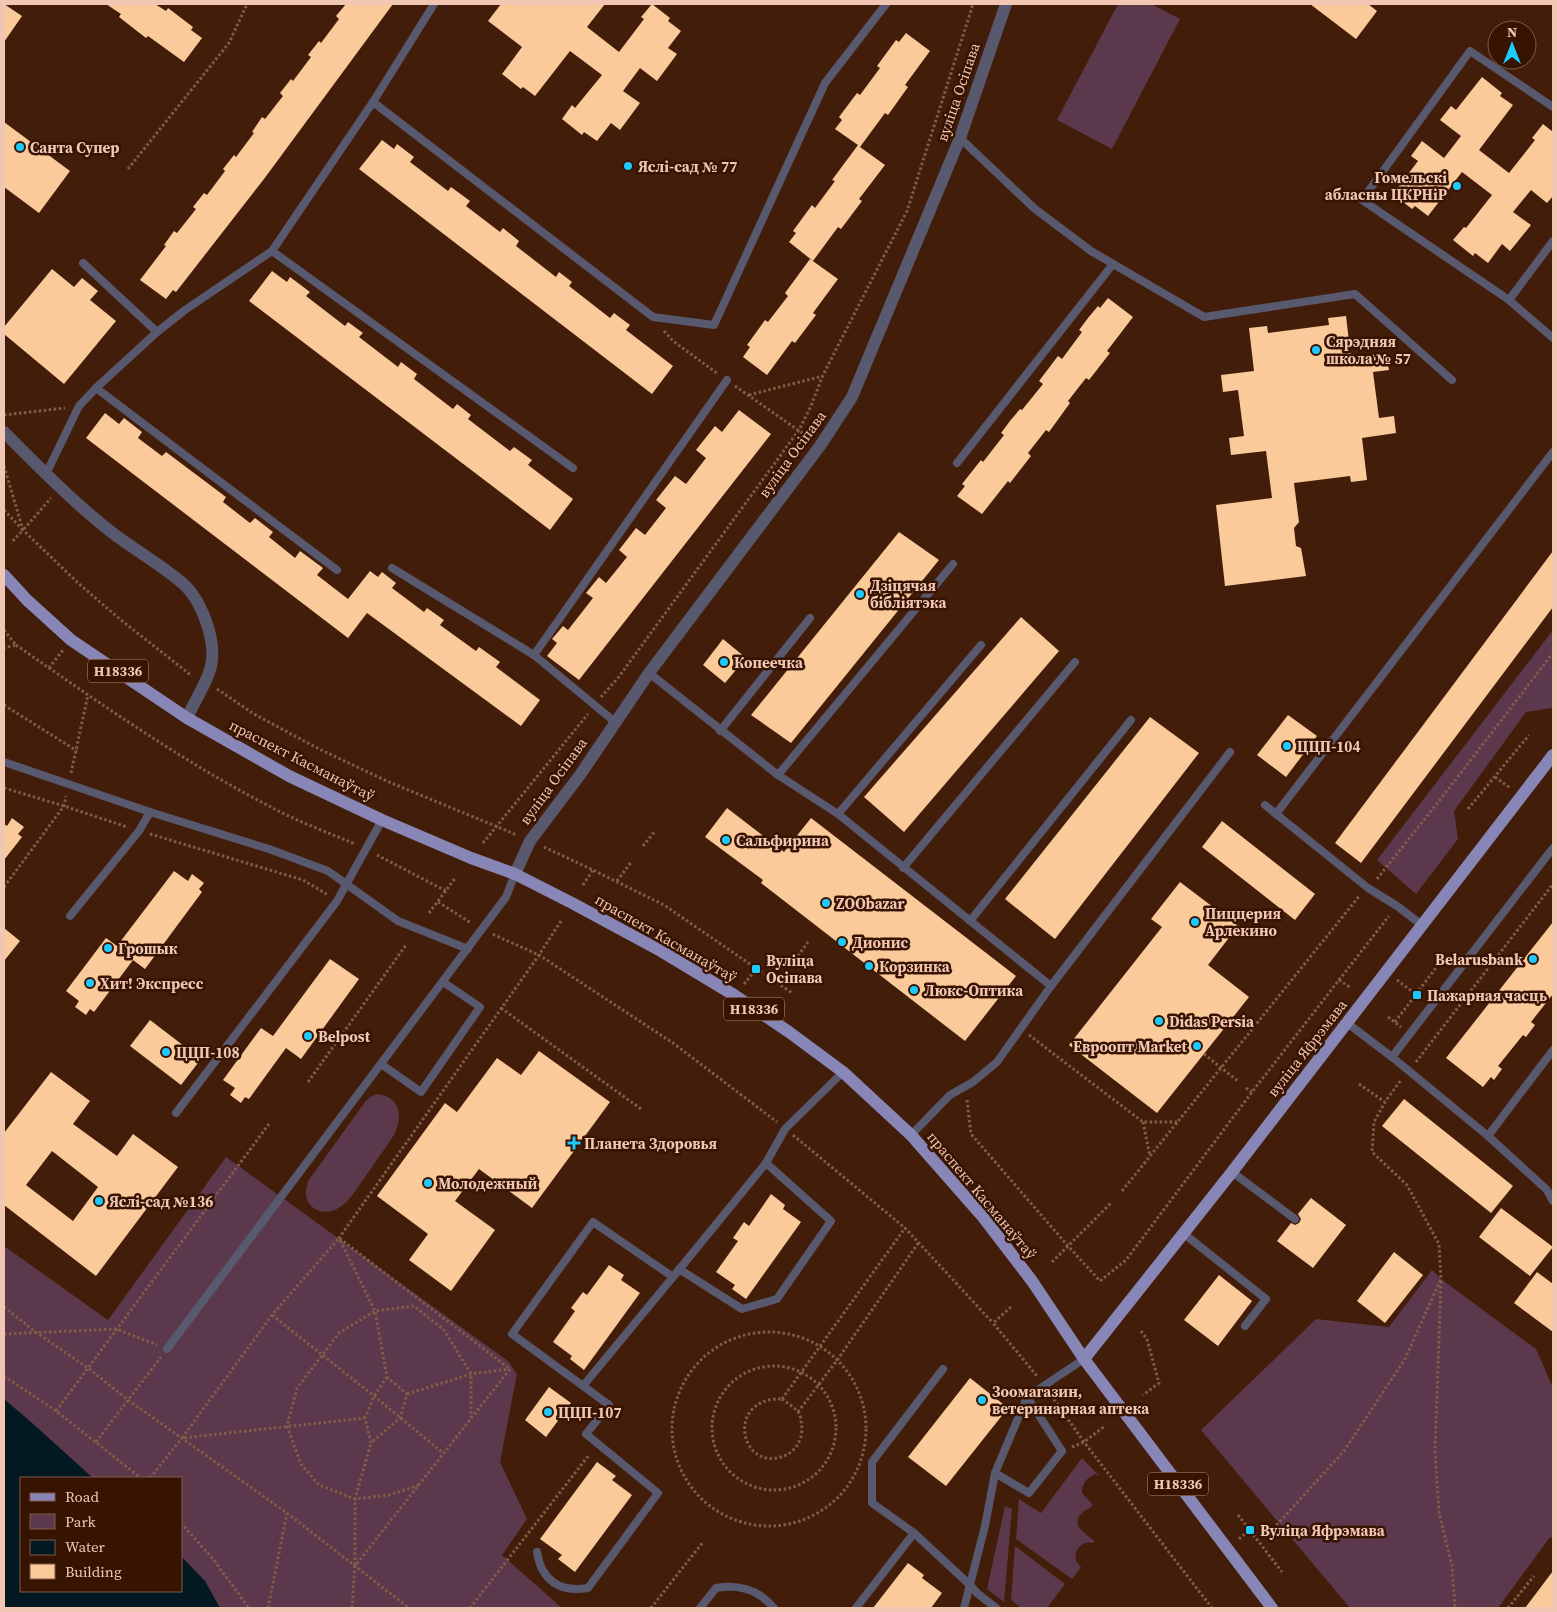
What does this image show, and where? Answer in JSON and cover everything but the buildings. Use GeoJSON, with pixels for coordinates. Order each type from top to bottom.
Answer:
{"type":"FeatureCollection","features":[{"type":"Feature","properties":{"kind":"main road","name":"праспект Касманаўтаў"},"geometry":{"type":"LineString","coordinates":[[4,575],[71,640],[187,718],[289,776],[382,820],[471,858],[515,874],[669,956],[789,1032],[843,1072],[911,1135],[982,1217],[1032,1281],[1084,1359],[1272,1608]]}},
{"type":"Feature","properties":{"kind":"main road","name":"вуліца Яфрэмава"},"geometry":{"type":"LineString","coordinates":[[1084,1359],[1232,1172],[1553,755]]}},
{"type":"Feature","properties":{"kind":"street","name":"вуліца Осіпава"},"geometry":{"type":"LineString","coordinates":[[515,874],[530,841],[580,775],[649,673],[820,446],[852,397],[960,138],[1006,4]]}},
{"type":"Feature","properties":{"kind":"street"},"geometry":{"type":"LineString","coordinates":[[4,432],[60,488],[110,532],[183,583],[195,599],[205,618],[210,635],[212,667],[187,718]]}},
{"type":"Feature","properties":{"kind":"lane"},"geometry":{"type":"LineString","coordinates":[[46,474],[79,406],[96,388],[157,332],[185,310],[272,251],[373,102],[434,4]]}},
{"type":"Feature","properties":{"kind":"lane"},"geometry":{"type":"LineString","coordinates":[[373,102],[653,317],[714,325],[825,83],[886,4]]}},
{"type":"Feature","properties":{"kind":"lane"},"geometry":{"type":"LineString","coordinates":[[1553,107],[1470,52],[1362,200],[1509,300],[1553,338]]}},
{"type":"Feature","properties":{"kind":"lane"},"geometry":{"type":"LineString","coordinates":[[960,138],[1035,209],[1091,251],[1204,317],[1355,294],[1452,380]]}},
{"type":"Feature","properties":{"kind":"lane"},"geometry":{"type":"LineString","coordinates":[[1509,300],[1553,241]]}},
{"type":"Feature","properties":{"kind":"lane"},"geometry":{"type":"LineString","coordinates":[[272,251],[573,468]]}},
{"type":"Feature","properties":{"kind":"lane"},"geometry":{"type":"LineString","coordinates":[[83,263],[157,332]]}},
{"type":"Feature","properties":{"kind":"lane"},"geometry":{"type":"LineString","coordinates":[[957,463],[1113,264]]}},
{"type":"Feature","properties":{"kind":"lane"},"geometry":{"type":"LineString","coordinates":[[534,655],[727,380]]}},
{"type":"Feature","properties":{"kind":"lane"},"geometry":{"type":"LineString","coordinates":[[96,388],[337,570]]}},
{"type":"Feature","properties":{"kind":"lane"},"geometry":{"type":"LineString","coordinates":[[1276,814],[1553,452]]}},
{"type":"Feature","properties":{"kind":"lane"},"geometry":{"type":"LineString","coordinates":[[778,775],[953,564]]}},
{"type":"Feature","properties":{"kind":"lane"},"geometry":{"type":"LineString","coordinates":[[392,568],[534,655],[615,722]]}},
{"type":"Feature","properties":{"kind":"lane"},"geometry":{"type":"LineString","coordinates":[[720,731],[810,618]]}},
{"type":"Feature","properties":{"kind":"lane"},"geometry":{"type":"LineString","coordinates":[[838,814],[981,645]]}},
{"type":"Feature","properties":{"kind":"lane"},"geometry":{"type":"LineString","coordinates":[[904,868],[1074,662]]}},
{"type":"Feature","properties":{"kind":"lane"},"geometry":{"type":"LineString","coordinates":[[649,673],[778,775],[838,814],[1051,986]]}},
{"type":"Feature","properties":{"kind":"lane"},"geometry":{"type":"LineString","coordinates":[[970,921],[1130,720]]}},
{"type":"Feature","properties":{"kind":"lane"},"geometry":{"type":"LineString","coordinates":[[911,1135],[950,1095],[973,1082],[997,1062],[1051,986],[1230,752]]}},
{"type":"Feature","properties":{"kind":"lane"},"geometry":{"type":"LineString","coordinates":[[4,762],[150,812],[268,849],[328,871],[398,921],[468,949]]}},
{"type":"Feature","properties":{"kind":"lane"},"geometry":{"type":"LineString","coordinates":[[1265,805],[1368,888],[1397,906],[1422,925]]}},
{"type":"Feature","properties":{"kind":"lane"},"geometry":{"type":"LineString","coordinates":[[70,916],[138,831],[150,812]]}},
{"type":"Feature","properties":{"kind":"lane"},"geometry":{"type":"LineString","coordinates":[[176,1113],[338,901],[382,820]]}},
{"type":"Feature","properties":{"kind":"lane"},"geometry":{"type":"LineString","coordinates":[[1392,1057],[1553,848]]}},
{"type":"Feature","properties":{"kind":"lane"},"geometry":{"type":"LineString","coordinates":[[167,1349],[482,930],[506,897],[515,874]]}},
{"type":"Feature","properties":{"kind":"lane"},"geometry":{"type":"LineString","coordinates":[[381,1064],[421,1092],[480,1007],[443,982]]}},
{"type":"Feature","properties":{"kind":"lane"},"geometry":{"type":"LineString","coordinates":[[1347,1023],[1409,1070],[1488,1136],[1547,1190],[1553,1201]]}},
{"type":"Feature","properties":{"kind":"lane"},"geometry":{"type":"LineString","coordinates":[[1488,1136],[1553,1050]]}},
{"type":"Feature","properties":{"kind":"lane"},"geometry":{"type":"LineString","coordinates":[[583,1386],[766,1163],[785,1129],[843,1072]]}},
{"type":"Feature","properties":{"kind":"lane"},"geometry":{"type":"LineString","coordinates":[[679,1269],[742,1309],[777,1299],[831,1221],[766,1163]]}},
{"type":"Feature","properties":{"kind":"lane"},"geometry":{"type":"LineString","coordinates":[[1232,1172],[1295,1219]]}},
{"type":"Feature","properties":{"kind":"lane"},"geometry":{"type":"LineString","coordinates":[[537,1552],[541,1568],[552,1581],[569,1589],[588,1588],[658,1493],[586,1434],[609,1405],[512,1334],[593,1222],[673,1277]]}},
{"type":"Feature","properties":{"kind":"lane"},"geometry":{"type":"LineString","coordinates":[[1183,1233],[1266,1299],[1245,1326]]}},
{"type":"Feature","properties":{"kind":"lane"},"geometry":{"type":"LineString","coordinates":[[964,1608],[996,1473],[1027,1397],[1084,1359]]}},
{"type":"Feature","properties":{"kind":"lane"},"geometry":{"type":"LineString","coordinates":[[942,1370],[872,1462],[872,1503],[914,1533],[996,1608]]}},
{"type":"Feature","properties":{"kind":"lane"},"geometry":{"type":"LineString","coordinates":[[996,1473],[1029,1493],[1062,1451],[1027,1397]]}},
{"type":"Feature","properties":{"kind":"lane"},"geometry":{"type":"LineString","coordinates":[[856,1608],[914,1533]]}},
{"type":"Feature","properties":{"kind":"lane"},"geometry":{"type":"LineString","coordinates":[[700,1608],[716,1588],[734,1586],[753,1590],[774,1608]]}},
{"type":"Feature","properties":{"kind":"path"},"geometry":{"type":"LineString","coordinates":[[128,169],[228,43],[247,4]]}},
{"type":"Feature","properties":{"kind":"path"},"geometry":{"type":"LineString","coordinates":[[483,843],[618,678],[799,430],[823,375],[908,211],[972,4]]}},
{"type":"Feature","properties":{"kind":"path"},"geometry":{"type":"LineString","coordinates":[[749,395],[823,375]]}},
{"type":"Feature","properties":{"kind":"path"},"geometry":{"type":"LineString","coordinates":[[4,415],[79,406]]}},
{"type":"Feature","properties":{"kind":"path"},"geometry":{"type":"LineString","coordinates":[[4,466],[23,530]]}},
{"type":"Feature","properties":{"kind":"path"},"geometry":{"type":"LineString","coordinates":[[11,543],[60,488]]}},
{"type":"Feature","properties":{"kind":"path"},"geometry":{"type":"LineString","coordinates":[[4,510],[78,583],[193,677],[254,714],[319,748],[390,782],[518,835]]}},
{"type":"Feature","properties":{"kind":"path"},"geometry":{"type":"LineString","coordinates":[[4,630],[16,645],[88,696],[183,758],[270,807],[356,845]]}},
{"type":"Feature","properties":{"kind":"path"},"geometry":{"type":"LineString","coordinates":[[49,668],[71,640]]}},
{"type":"Feature","properties":{"kind":"path"},"geometry":{"type":"LineString","coordinates":[[4,648],[16,645]]}},
{"type":"Feature","properties":{"kind":"path"},"geometry":{"type":"LineString","coordinates":[[1374,882],[1553,653]]}},
{"type":"Feature","properties":{"kind":"path"},"geometry":{"type":"LineString","coordinates":[[4,887],[64,806],[88,696]]}},
{"type":"Feature","properties":{"kind":"path"},"geometry":{"type":"LineString","coordinates":[[4,705],[77,751]]}},
{"type":"Feature","properties":{"kind":"path"},"geometry":{"type":"LineString","coordinates":[[1468,809],[1530,735]]}},
{"type":"Feature","properties":{"kind":"path"},"geometry":{"type":"LineString","coordinates":[[4,788],[138,831],[303,880],[338,901]]}},
{"type":"Feature","properties":{"kind":"path"},"geometry":{"type":"LineString","coordinates":[[643,846],[655,831]]}},
{"type":"Feature","properties":{"kind":"path"},"geometry":{"type":"LineString","coordinates":[[544,847],[664,905],[792,992]]}},
{"type":"Feature","properties":{"kind":"path"},"geometry":{"type":"LineString","coordinates":[[375,854],[446,892]]}},
{"type":"Feature","properties":{"kind":"path"},"geometry":{"type":"LineString","coordinates":[[617,881],[632,861]]}},
{"type":"Feature","properties":{"kind":"path"},"geometry":{"type":"LineString","coordinates":[[583,885],[593,870]]}},
{"type":"Feature","properties":{"kind":"path"},"geometry":{"type":"LineString","coordinates":[[430,913],[456,877]]}},
{"type":"Feature","properties":{"kind":"path"},"geometry":{"type":"LineString","coordinates":[[1455,1608],[1452,1566],[1439,1513],[1435,1450],[1441,1279],[1438,1244],[1407,1185],[1372,1152],[1374,1122],[1384,1102],[1553,884]]}},
{"type":"Feature","properties":{"kind":"path"},"geometry":{"type":"LineString","coordinates":[[1122,1191],[1360,895]]}},
{"type":"Feature","properties":{"kind":"path"},"geometry":{"type":"LineString","coordinates":[[438,902],[482,930],[539,955],[673,1043],[785,1129],[905,1228],[993,1323],[1044,1384],[1084,1442],[1212,1608]]}},
{"type":"Feature","properties":{"kind":"path"},"geometry":{"type":"LineString","coordinates":[[967,1106],[971,1134],[1100,1281],[1126,1260],[1252,1092],[1389,916]]}},
{"type":"Feature","properties":{"kind":"path"},"geometry":{"type":"LineString","coordinates":[[151,1477],[182,1438],[272,1315],[340,1238],[539,955],[560,922]]}},
{"type":"Feature","properties":{"kind":"path"},"geometry":{"type":"LineString","coordinates":[[795,960],[808,942]]}},
{"type":"Feature","properties":{"kind":"path"},"geometry":{"type":"LineString","coordinates":[[308,1082],[406,945]]}},
{"type":"Feature","properties":{"kind":"path"},"geometry":{"type":"LineString","coordinates":[[1395,1022],[1438,965]]}},
{"type":"Feature","properties":{"kind":"path"},"geometry":{"type":"LineString","coordinates":[[1386,972],[1417,995]]}},
{"type":"Feature","properties":{"kind":"path"},"geometry":{"type":"LineString","coordinates":[[778,983],[785,973]]}},
{"type":"Feature","properties":{"kind":"path"},"geometry":{"type":"LineString","coordinates":[[1339,980],[1350,988]]}},
{"type":"Feature","properties":{"kind":"path"},"geometry":{"type":"LineString","coordinates":[[501,1008],[641,1109]]}},
{"type":"Feature","properties":{"kind":"path"},"geometry":{"type":"LineString","coordinates":[[1026,1033],[1143,1122],[1177,1122]]}},
{"type":"Feature","properties":{"kind":"path"},"geometry":{"type":"LineString","coordinates":[[1204,1054],[1238,1082]]}},
{"type":"Feature","properties":{"kind":"path"},"geometry":{"type":"LineString","coordinates":[[1359,1084],[1384,1102]]}},
{"type":"Feature","properties":{"kind":"path"},"geometry":{"type":"LineString","coordinates":[[1246,1088],[1252,1092]]}},
{"type":"Feature","properties":{"kind":"path"},"geometry":{"type":"LineString","coordinates":[[1143,1122],[1150,1156]]}},
{"type":"Feature","properties":{"kind":"path"},"geometry":{"type":"LineString","coordinates":[[56,1411],[269,1124]]}},
{"type":"Feature","properties":{"kind":"path"},"geometry":{"type":"LineString","coordinates":[[1052,1262],[1111,1203]]}},
{"type":"Feature","properties":{"kind":"path"},"geometry":{"type":"LineString","coordinates":[[782,1399],[905,1228]]}},
{"type":"Feature","properties":{"kind":"path"},"geometry":{"type":"LineString","coordinates":[[340,1238],[375,1310],[387,1377],[407,1394]]}},
{"type":"Feature","properties":{"kind":"path"},"geometry":{"type":"LineString","coordinates":[[340,1238],[510,1369]]}},
{"type":"Feature","properties":{"kind":"path"},"geometry":{"type":"LineString","coordinates":[[798,1412],[838,1359],[919,1242]]}},
{"type":"Feature","properties":{"kind":"path"},"geometry":{"type":"LineString","coordinates":[[1273,1530],[1344,1451],[1405,1360],[1441,1279]]}},
{"type":"Feature","properties":{"kind":"path"},"geometry":{"type":"LineString","coordinates":[[419,1485],[389,1495],[355,1499],[318,1485],[300,1464],[287,1426],[297,1388],[339,1333],[375,1310],[414,1306],[444,1330],[471,1374],[471,1418]]}},
{"type":"Feature","properties":{"kind":"path"},"geometry":{"type":"LineString","coordinates":[[4,1307],[37,1333],[88,1368],[128,1400],[287,1513],[409,1608]]}},
{"type":"Feature","properties":{"kind":"path"},"geometry":{"type":"LineString","coordinates":[[993,1323],[1011,1307]]}},
{"type":"Feature","properties":{"kind":"path"},"geometry":{"type":"LineString","coordinates":[[272,1315],[443,1453]]}},
{"type":"Feature","properties":{"kind":"path"},"geometry":{"type":"LineString","coordinates":[[4,1334],[117,1329],[167,1349],[96,1442]]}},
{"type":"Feature","properties":{"kind":"path"},"geometry":{"type":"LineString","coordinates":[[763,1330],[805,1336],[820,1346],[838,1359],[862,1393],[868,1432],[859,1471],[835,1503],[809,1519],[779,1527],[748,1525],[720,1514],[689,1486],[672,1448],[673,1406],[691,1368],[723,1342],[763,1330]]}},
{"type":"Feature","properties":{"kind":"path"},"geometry":{"type":"LineString","coordinates":[[1141,1331],[1148,1339],[1159,1383],[1143,1395]]}},
{"type":"Feature","properties":{"kind":"path"},"geometry":{"type":"LineString","coordinates":[[775,1365],[802,1372],[819,1384],[833,1406],[836,1431],[830,1456],[814,1476],[794,1487],[770,1490],[747,1485],[728,1471],[715,1450],[711,1426],[716,1402],[730,1382],[751,1369],[775,1365]]}},
{"type":"Feature","properties":{"kind":"path"},"geometry":{"type":"LineString","coordinates":[[407,1394],[471,1374],[510,1369]]}},
{"type":"Feature","properties":{"kind":"path"},"geometry":{"type":"LineString","coordinates":[[356,1566],[510,1369]]}},
{"type":"Feature","properties":{"kind":"path"},"geometry":{"type":"LineString","coordinates":[[4,1376],[56,1411],[140,1477]]}},
{"type":"Feature","properties":{"kind":"path"},"geometry":{"type":"LineString","coordinates":[[352,1608],[356,1566],[355,1499],[371,1444],[365,1418],[374,1396],[387,1377]]}},
{"type":"Feature","properties":{"kind":"path"},"geometry":{"type":"LineString","coordinates":[[371,1444],[400,1418],[407,1394]]}},
{"type":"Feature","properties":{"kind":"path"},"geometry":{"type":"LineString","coordinates":[[782,1399],[798,1412],[803,1429],[801,1439],[796,1448],[786,1456],[774,1458],[762,1456],[752,1450],[745,1440],[744,1428],[746,1417],[753,1407],[763,1401],[782,1399]]}},
{"type":"Feature","properties":{"kind":"path"},"geometry":{"type":"LineString","coordinates":[[182,1438],[365,1418]]}},
{"type":"Feature","properties":{"kind":"path"},"geometry":{"type":"LineString","coordinates":[[1062,1451],[1084,1442],[1105,1426]]}},
{"type":"Feature","properties":{"kind":"path"},"geometry":{"type":"LineString","coordinates":[[470,1608],[589,1455]]}},
{"type":"Feature","properties":{"kind":"path"},"geometry":{"type":"LineString","coordinates":[[268,1608],[287,1513]]}},
{"type":"Feature","properties":{"kind":"path"},"geometry":{"type":"LineString","coordinates":[[1238,1515],[1282,1572]]}},
{"type":"Feature","properties":{"kind":"path"},"geometry":{"type":"LineString","coordinates":[[182,1524],[213,1559],[249,1608]]}},
{"type":"Feature","properties":{"kind":"path"},"geometry":{"type":"LineString","coordinates":[[651,1608],[703,1542]]}},
{"type":"Feature","properties":{"kind":"path"},"geometry":{"type":"LineString","coordinates":[[1508,1608],[1534,1576]]}},
{"type":"Feature","properties":{"kind":"green space"},"geometry":{"type":"Polygon","coordinates":[[[1118,4],[1151,4],[1180,19],[1112,149],[1057,120],[1118,4]]]}},
{"type":"Feature","properties":{"kind":"green space"},"geometry":{"type":"Polygon","coordinates":[[[1553,630],[1552,708],[1526,712],[1454,811],[1458,839],[1416,894],[1377,860],[1553,630]]]}},
{"type":"Feature","properties":{"kind":"green space"},"geometry":{"type":"Polygon","coordinates":[[[377,1094],[391,1099],[398,1109],[399,1121],[394,1135],[347,1202],[335,1210],[325,1212],[315,1209],[311,1206],[306,1196],[308,1181],[365,1102],[377,1094]]]}},
{"type":"Feature","properties":{"kind":"green space"},"geometry":{"type":"Polygon","coordinates":[[[226,1157],[508,1361],[517,1374],[500,1462],[527,1519],[502,1555],[562,1608],[4,1608],[4,1246],[108,1320],[226,1157]]]}},
{"type":"Feature","properties":{"kind":"green space"},"geometry":{"type":"Polygon","coordinates":[[[1432,1270],[1441,1279],[1536,1349],[1553,1388],[1553,1538],[1550,1537],[1498,1608],[1350,1608],[1201,1430],[1316,1319],[1389,1327],[1432,1270]]]}},
{"type":"Feature","properties":{"kind":"green space"},"geometry":{"type":"Polygon","coordinates":[[[1082,1458],[1099,1476],[1095,1474],[1084,1484],[1082,1493],[1093,1505],[1079,1516],[1078,1525],[1083,1532],[1095,1541],[1082,1544],[1077,1550],[1076,1561],[1081,1567],[1072,1579],[1016,1539],[1019,1499],[1041,1513],[1082,1458]]]}},
{"type":"Feature","properties":{"kind":"green space"},"geometry":{"type":"Polygon","coordinates":[[[1005,1506],[1012,1509],[1004,1602],[987,1589],[1005,1506]]]}},
{"type":"Feature","properties":{"kind":"green space"},"geometry":{"type":"Polygon","coordinates":[[[1015,1546],[1065,1584],[1047,1608],[1021,1608],[1011,1600],[1015,1546]]]}},
{"type":"Feature","properties":{"kind":"water"},"geometry":{"type":"Polygon","coordinates":[[[4,1399],[92,1477],[20,1477],[20,1592],[182,1592],[182,1557],[205,1581],[220,1608],[4,1608],[4,1399]]]}},
{"type":"Feature","properties":{"kind":"place","name":"Санта Супер"},"geometry":{"type":"Point","coordinates":[20,147]}},
{"type":"Feature","properties":{"kind":"place","name":"Яслі-сад № 77"},"geometry":{"type":"Point","coordinates":[628,166]}},
{"type":"Feature","properties":{"kind":"place","name":"Гомельскі абласны ЦКРНіР"},"geometry":{"type":"Point","coordinates":[1457,186]}},
{"type":"Feature","properties":{"kind":"place","name":"Сярэдняя школа № 57"},"geometry":{"type":"Point","coordinates":[1316,350]}},
{"type":"Feature","properties":{"kind":"place","name":"Дзіцячая бібліятэка"},"geometry":{"type":"Point","coordinates":[860,594]}},
{"type":"Feature","properties":{"kind":"place","name":"Копеечка"},"geometry":{"type":"Point","coordinates":[724,662]}},
{"type":"Feature","properties":{"kind":"place","name":"ЦЦП-104"},"geometry":{"type":"Point","coordinates":[1287,746]}},
{"type":"Feature","properties":{"kind":"place","name":"Сальфирина"},"geometry":{"type":"Point","coordinates":[726,840]}},
{"type":"Feature","properties":{"kind":"place","name":"ZOObazar"},"geometry":{"type":"Point","coordinates":[826,903]}},
{"type":"Feature","properties":{"kind":"place","name":"Пиццерия Арлекино"},"geometry":{"type":"Point","coordinates":[1195,922]}},
{"type":"Feature","properties":{"kind":"place","name":"Дионис"},"geometry":{"type":"Point","coordinates":[842,942]}},
{"type":"Feature","properties":{"kind":"place","name":"Грошык"},"geometry":{"type":"Point","coordinates":[108,948]}},
{"type":"Feature","properties":{"kind":"place","name":"Belarusbank"},"geometry":{"type":"Point","coordinates":[1533,959]}},
{"type":"Feature","properties":{"kind":"place","name":"Корзинка"},"geometry":{"type":"Point","coordinates":[869,966]}},
{"type":"Feature","properties":{"kind":"place","name":"Вуліца Осіпава"},"geometry":{"type":"Point","coordinates":[756,969]}},
{"type":"Feature","properties":{"kind":"place","name":"Хит! Экспресс"},"geometry":{"type":"Point","coordinates":[90,983]}},
{"type":"Feature","properties":{"kind":"place","name":"Люкс-Оптика"},"geometry":{"type":"Point","coordinates":[914,990]}},
{"type":"Feature","properties":{"kind":"place","name":"Пажарная часць"},"geometry":{"type":"Point","coordinates":[1417,995]}},
{"type":"Feature","properties":{"kind":"place","name":"Didas Persia"},"geometry":{"type":"Point","coordinates":[1159,1021]}},
{"type":"Feature","properties":{"kind":"place","name":"Belpost"},"geometry":{"type":"Point","coordinates":[308,1036]}},
{"type":"Feature","properties":{"kind":"place","name":"Евроопт Market"},"geometry":{"type":"Point","coordinates":[1197,1046]}},
{"type":"Feature","properties":{"kind":"place","name":"ЦЦП-108"},"geometry":{"type":"Point","coordinates":[166,1052]}},
{"type":"Feature","properties":{"kind":"place","name":"Планета Здоровья"},"geometry":{"type":"Point","coordinates":[574,1143]}},
{"type":"Feature","properties":{"kind":"place","name":"Молодежный"},"geometry":{"type":"Point","coordinates":[428,1183]}},
{"type":"Feature","properties":{"kind":"place","name":"Яслі-сад №136"},"geometry":{"type":"Point","coordinates":[99,1201]}},
{"type":"Feature","properties":{"kind":"place","name":"Зоомагазин, ветеринарная аптека"},"geometry":{"type":"Point","coordinates":[982,1400]}},
{"type":"Feature","properties":{"kind":"place","name":"ЦЦП-107"},"geometry":{"type":"Point","coordinates":[548,1412]}},
{"type":"Feature","properties":{"kind":"place","name":"Вуліца Яфрэмава"},"geometry":{"type":"Point","coordinates":[1250,1530]}}]}
